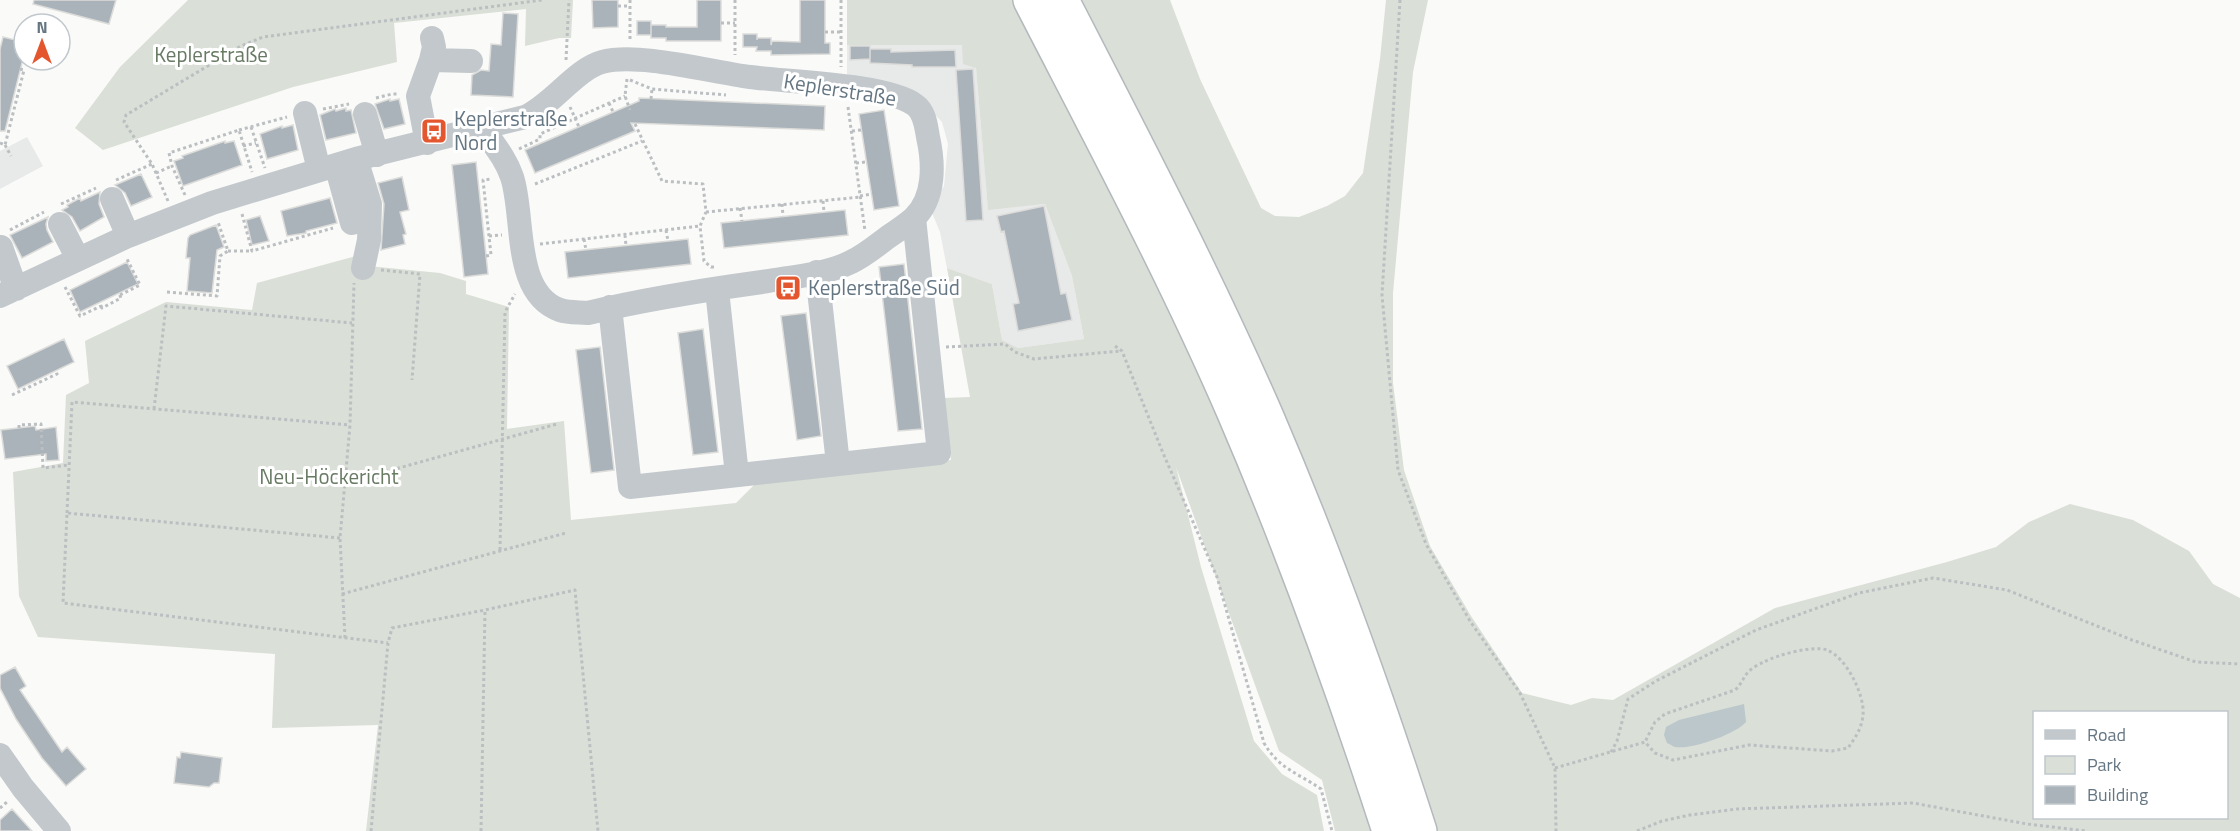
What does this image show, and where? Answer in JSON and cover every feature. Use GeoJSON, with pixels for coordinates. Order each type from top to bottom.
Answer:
{"type":"FeatureCollection","features":[{"type":"Feature","properties":{"kind":"highway"},"geometry":{"type":"LineString","coordinates":[[1030,0],[1176,288],[1233,411],[1309,597],[1389,831]]}},
{"type":"Feature","properties":{"kind":"highway"},"geometry":{"type":"LineString","coordinates":[[1062,0],[1212,296],[1266,416],[1313,528],[1360,652],[1420,831]]}},
{"type":"Feature","properties":{"kind":"street"},"geometry":{"type":"LineString","coordinates":[[427,143],[418,96],[432,49],[471,61]]}},
{"type":"Feature","properties":{"kind":"street","name":"Keplerstraße"},"geometry":{"type":"LineString","coordinates":[[8,292],[123,238],[193,210],[347,162],[483,129],[531,114],[543,107],[593,66],[602,62],[651,61],[731,85],[844,87],[905,100],[916,105],[923,114],[931,150],[933,175],[923,207],[914,218],[849,264],[817,272],[720,278],[588,313],[558,309],[540,296],[528,278]]}},
{"type":"Feature","properties":{"kind":"street"},"geometry":{"type":"LineString","coordinates":[[305,113],[347,162],[370,204],[369,240],[363,268]]}},
{"type":"Feature","properties":{"kind":"street"},"geometry":{"type":"LineString","coordinates":[[352,223],[347,162],[365,114]]}},
{"type":"Feature","properties":{"kind":"street"},"geometry":{"type":"LineString","coordinates":[[483,129],[510,175],[528,278]]}},
{"type":"Feature","properties":{"kind":"street"},"geometry":{"type":"LineString","coordinates":[[112,199],[123,238]]}},
{"type":"Feature","properties":{"kind":"street"},"geometry":{"type":"LineString","coordinates":[[610,308],[630,487],[939,453],[914,218]]}},
{"type":"Feature","properties":{"kind":"street"},"geometry":{"type":"LineString","coordinates":[[60,224],[67,264]]}},
{"type":"Feature","properties":{"kind":"street"},"geometry":{"type":"LineString","coordinates":[[1,247],[8,292]]}},
{"type":"Feature","properties":{"kind":"street"},"geometry":{"type":"LineString","coordinates":[[817,272],[838,464]]}},
{"type":"Feature","properties":{"kind":"street"},"geometry":{"type":"LineString","coordinates":[[720,278],[737,475]]}},
{"type":"Feature","properties":{"kind":"street"},"geometry":{"type":"LineString","coordinates":[[0,755],[23,788],[59,831]]}},
{"type":"Feature","properties":{"kind":"path"},"geometry":{"type":"LineString","coordinates":[[228,251],[193,210],[156,173],[144,148],[127,129],[124,122],[126,116],[241,46],[263,37],[542,0]]}},
{"type":"Feature","properties":{"kind":"path"},"geometry":{"type":"LineString","coordinates":[[567,86],[569,0]]}},
{"type":"Feature","properties":{"kind":"path"},"geometry":{"type":"LineString","coordinates":[[630,0],[630,60]]}},
{"type":"Feature","properties":{"kind":"path"},"geometry":{"type":"LineString","coordinates":[[630,110],[625,96],[627,78],[652,89],[686,92],[717,94],[731,85],[735,0]]}},
{"type":"Feature","properties":{"kind":"path"},"geometry":{"type":"LineString","coordinates":[[841,0],[844,87],[868,252]]}},
{"type":"Feature","properties":{"kind":"path"},"geometry":{"type":"LineString","coordinates":[[1400,0],[1382,295],[1398,470],[1426,544],[1470,621],[1520,693],[1555,768],[1557,831]]}},
{"type":"Feature","properties":{"kind":"path"},"geometry":{"type":"LineString","coordinates":[[618,6],[630,6]]}},
{"type":"Feature","properties":{"kind":"path"},"geometry":{"type":"LineString","coordinates":[[721,23],[735,23]]}},
{"type":"Feature","properties":{"kind":"path"},"geometry":{"type":"LineString","coordinates":[[825,32],[841,32]]}},
{"type":"Feature","properties":{"kind":"path"},"geometry":{"type":"LineString","coordinates":[[11,156],[5,145],[23,72]]}},
{"type":"Feature","properties":{"kind":"path"},"geometry":{"type":"LineString","coordinates":[[651,99],[652,89]]}},
{"type":"Feature","properties":{"kind":"path"},"geometry":{"type":"LineString","coordinates":[[686,92],[686,100]]}},
{"type":"Feature","properties":{"kind":"path"},"geometry":{"type":"LineString","coordinates":[[717,94],[717,101]]}},
{"type":"Feature","properties":{"kind":"path"},"geometry":{"type":"LineString","coordinates":[[510,175],[541,141],[540,134],[625,96]]}},
{"type":"Feature","properties":{"kind":"path"},"geometry":{"type":"LineString","coordinates":[[609,103],[613,112]]}},
{"type":"Feature","properties":{"kind":"path"},"geometry":{"type":"LineString","coordinates":[[193,210],[172,166],[170,153],[239,130],[305,113]]}},
{"type":"Feature","properties":{"kind":"path"},"geometry":{"type":"LineString","coordinates":[[575,118],[579,127]]}},
{"type":"Feature","properties":{"kind":"path"},"geometry":{"type":"LineString","coordinates":[[635,124],[662,181],[703,184],[706,212],[700,226],[704,261],[720,278]]}},
{"type":"Feature","properties":{"kind":"path"},"geometry":{"type":"LineString","coordinates":[[251,127],[264,186]]}},
{"type":"Feature","properties":{"kind":"path"},"geometry":{"type":"LineString","coordinates":[[239,130],[243,146],[264,186]]}},
{"type":"Feature","properties":{"kind":"path"},"geometry":{"type":"LineString","coordinates":[[852,131],[861,130]]}},
{"type":"Feature","properties":{"kind":"path"},"geometry":{"type":"LineString","coordinates":[[216,138],[218,144]]}},
{"type":"Feature","properties":{"kind":"path"},"geometry":{"type":"LineString","coordinates":[[478,181],[642,141]]}},
{"type":"Feature","properties":{"kind":"path"},"geometry":{"type":"LineString","coordinates":[[243,146],[256,143]]}},
{"type":"Feature","properties":{"kind":"path"},"geometry":{"type":"LineString","coordinates":[[0,144],[5,145]]}},
{"type":"Feature","properties":{"kind":"path"},"geometry":{"type":"LineString","coordinates":[[187,147],[189,154]]}},
{"type":"Feature","properties":{"kind":"path"},"geometry":{"type":"LineString","coordinates":[[856,164],[866,162]]}},
{"type":"Feature","properties":{"kind":"path"},"geometry":{"type":"LineString","coordinates":[[1,247],[8,232],[52,208],[152,164]]}},
{"type":"Feature","properties":{"kind":"path"},"geometry":{"type":"LineString","coordinates":[[156,173],[172,166]]}},
{"type":"Feature","properties":{"kind":"path"},"geometry":{"type":"LineString","coordinates":[[483,180],[491,255],[486,256]]}},
{"type":"Feature","properties":{"kind":"path"},"geometry":{"type":"LineString","coordinates":[[706,212],[872,194]]}},
{"type":"Feature","properties":{"kind":"path"},"geometry":{"type":"LineString","coordinates":[[823,201],[825,212]]}},
{"type":"Feature","properties":{"kind":"path"},"geometry":{"type":"LineString","coordinates":[[782,204],[783,216]]}},
{"type":"Feature","properties":{"kind":"path"},"geometry":{"type":"LineString","coordinates":[[740,208],[741,221]]}},
{"type":"Feature","properties":{"kind":"path"},"geometry":{"type":"LineString","coordinates":[[482,218],[487,218]]}},
{"type":"Feature","properties":{"kind":"path"},"geometry":{"type":"LineString","coordinates":[[244,220],[252,251]]}},
{"type":"Feature","properties":{"kind":"path"},"geometry":{"type":"LineString","coordinates":[[212,254],[220,256],[228,251],[252,251],[277,241],[352,223]]}},
{"type":"Feature","properties":{"kind":"path"},"geometry":{"type":"LineString","coordinates":[[523,246],[700,226]]}},
{"type":"Feature","properties":{"kind":"path"},"geometry":{"type":"LineString","coordinates":[[666,230],[668,241]]}},
{"type":"Feature","properties":{"kind":"path"},"geometry":{"type":"LineString","coordinates":[[625,235],[626,246]]}},
{"type":"Feature","properties":{"kind":"path"},"geometry":{"type":"LineString","coordinates":[[67,264],[80,316],[101,304],[102,308],[121,298],[119,294],[140,285],[123,238]]}},
{"type":"Feature","properties":{"kind":"path"},"geometry":{"type":"LineString","coordinates":[[584,239],[586,250]]}},
{"type":"Feature","properties":{"kind":"path"},"geometry":{"type":"LineString","coordinates":[[167,292],[217,296],[216,279],[220,256]]}},
{"type":"Feature","properties":{"kind":"path"},"geometry":{"type":"LineString","coordinates":[[345,638],[340,538],[350,425],[355,270],[363,268],[420,274],[412,380]]}},
{"type":"Feature","properties":{"kind":"path"},"geometry":{"type":"LineString","coordinates":[[500,550],[505,312],[510,300],[528,278]]}},
{"type":"Feature","properties":{"kind":"path"},"geometry":{"type":"LineString","coordinates":[[154,410],[166,306],[352,323]]}},
{"type":"Feature","properties":{"kind":"path"},"geometry":{"type":"LineString","coordinates":[[928,348],[1005,344],[1015,352],[1034,359],[1122,351]]}},
{"type":"Feature","properties":{"kind":"path"},"geometry":{"type":"LineString","coordinates":[[1115,346],[1122,351],[1217,577],[1264,743],[1272,757],[1285,769],[1306,778],[1321,789],[1332,831]]}},
{"type":"Feature","properties":{"kind":"path"},"geometry":{"type":"LineString","coordinates":[[12,395],[57,374],[56,371]]}},
{"type":"Feature","properties":{"kind":"path"},"geometry":{"type":"LineString","coordinates":[[350,425],[72,402],[63,603],[388,643]]}},
{"type":"Feature","properties":{"kind":"path"},"geometry":{"type":"LineString","coordinates":[[19,428],[19,425],[41,424],[43,468],[69,465]]}},
{"type":"Feature","properties":{"kind":"path"},"geometry":{"type":"LineString","coordinates":[[345,483],[502,437],[557,424]]}},
{"type":"Feature","properties":{"kind":"path"},"geometry":{"type":"LineString","coordinates":[[67,513],[340,538]]}},
{"type":"Feature","properties":{"kind":"path"},"geometry":{"type":"LineString","coordinates":[[342,594],[566,533]]}},
{"type":"Feature","properties":{"kind":"path"},"geometry":{"type":"LineString","coordinates":[[1611,752],[1617,741],[1628,699],[1646,687],[1756,630],[1859,592],[1933,578],[2007,590],[2132,640],[2196,662],[2240,664]]}},
{"type":"Feature","properties":{"kind":"path"},"geometry":{"type":"LineString","coordinates":[[371,831],[388,643],[392,628],[575,590],[598,831]]}},
{"type":"Feature","properties":{"kind":"path"},"geometry":{"type":"LineString","coordinates":[[481,831],[485,610]]}},
{"type":"Feature","properties":{"kind":"path"},"geometry":{"type":"LineString","coordinates":[[1555,768],[1645,742],[1655,722],[1665,714],[1735,690],[1741,685],[1748,672],[1765,661],[1810,649],[1825,649],[1839,656],[1861,694],[1864,715],[1859,732],[1848,748],[1832,752],[1749,745],[1673,760],[1655,753],[1645,742]]}},
{"type":"Feature","properties":{"kind":"path"},"geometry":{"type":"LineString","coordinates":[[1637,831],[1662,821],[1737,809],[1913,803],[2027,824],[2085,831]]}},
{"type":"Feature","properties":{"kind":"shaded area"},"geometry":{"type":"Polygon","coordinates":[[[847,45],[962,45],[976,67],[988,209],[1045,204],[1072,276],[1084,339],[1018,348],[1002,340],[992,284],[947,268],[940,232],[930,208],[944,186],[948,144],[942,122],[924,103],[847,80],[847,45]]]}},
{"type":"Feature","properties":{"kind":"shaded area"},"geometry":{"type":"Polygon","coordinates":[[[27,137],[43,166],[0,189],[0,151],[27,137]]]}},
{"type":"Feature","properties":{"kind":"shaded area"},"geometry":{"type":"Polygon","coordinates":[[[1744,704],[1746,722],[1741,727],[1713,740],[1691,746],[1675,747],[1667,743],[1664,735],[1666,727],[1679,720],[1744,704]]]}},
{"type":"Feature","properties":{"kind":"green space","name":"Keplerstraße"},"geometry":{"type":"Polygon","coordinates":[[[188,0],[573,0],[571,38],[559,38],[525,46],[526,9],[394,23],[397,62],[293,87],[103,150],[75,128],[120,67],[188,0]]]}},
{"type":"Feature","properties":{"kind":"green space","name":"Neu-Höckericht"},"geometry":{"type":"Polygon","coordinates":[[[847,0],[1170,0],[1200,79],[1261,208],[1275,216],[1299,217],[1345,196],[1363,173],[1380,59],[1386,0],[1428,0],[1413,72],[1393,293],[1393,383],[1404,470],[1430,546],[1471,616],[1522,693],[1571,705],[1592,698],[1613,700],[1775,608],[1996,547],[2029,522],[2070,504],[2133,520],[2189,551],[2213,584],[2240,598],[2240,831],[1335,831],[1322,780],[1279,751],[1176,467],[1201,567],[1254,741],[1282,774],[1317,795],[1324,831],[366,831],[378,725],[272,728],[275,654],[38,637],[19,596],[13,472],[63,463],[66,395],[89,383],[85,341],[166,302],[252,310],[257,283],[356,256],[358,265],[440,273],[466,281],[466,294],[509,307],[507,429],[564,421],[571,520],[736,503],[758,481],[951,460],[944,398],[970,397],[947,268],[992,284],[1002,340],[1018,348],[1084,339],[1072,276],[1045,204],[988,210],[976,68],[963,64],[962,45],[847,45],[847,0]]]}},
{"type":"Feature","properties":{"kind":"building"},"geometry":{"type":"Polygon","coordinates":[[[34,0],[116,0],[109,24],[72,14],[72,12],[33,4],[34,0]]]}},
{"type":"Feature","properties":{"kind":"building"},"geometry":{"type":"Polygon","coordinates":[[[592,0],[618,0],[618,27],[593,28],[592,0]]]}},
{"type":"Feature","properties":{"kind":"building"},"geometry":{"type":"Polygon","coordinates":[[[697,0],[721,0],[721,41],[666,41],[666,38],[651,38],[651,25],[697,27],[697,0]]]}},
{"type":"Feature","properties":{"kind":"building"},"geometry":{"type":"Polygon","coordinates":[[[800,0],[825,0],[825,43],[830,43],[830,54],[771,55],[771,51],[756,51],[757,47],[743,47],[743,34],[757,34],[757,38],[771,38],[771,45],[772,41],[800,42],[800,0]]]}},
{"type":"Feature","properties":{"kind":"building"},"geometry":{"type":"Polygon","coordinates":[[[503,13],[518,14],[513,97],[471,95],[472,75],[481,70],[489,71],[491,44],[501,45],[503,13]]]}},
{"type":"Feature","properties":{"kind":"building"},"geometry":{"type":"Polygon","coordinates":[[[637,21],[651,21],[651,35],[637,35],[637,21]]]}},
{"type":"Feature","properties":{"kind":"building"},"geometry":{"type":"Polygon","coordinates":[[[3,37],[12,39],[12,72],[20,72],[5,131],[0,131],[0,49],[3,37]]]}},
{"type":"Feature","properties":{"kind":"building"},"geometry":{"type":"Polygon","coordinates":[[[850,46],[870,46],[870,59],[850,60],[850,46]]]}},
{"type":"Feature","properties":{"kind":"building"},"geometry":{"type":"Polygon","coordinates":[[[870,49],[891,49],[891,52],[955,50],[956,67],[912,67],[912,65],[870,63],[870,49]]]}},
{"type":"Feature","properties":{"kind":"building"},"geometry":{"type":"Polygon","coordinates":[[[973,69],[983,220],[966,221],[956,70],[973,69]]]}},
{"type":"Feature","properties":{"kind":"building"},"geometry":{"type":"Polygon","coordinates":[[[639,98],[825,106],[824,130],[631,123],[635,131],[535,173],[525,150],[639,101],[639,98]]]}},
{"type":"Feature","properties":{"kind":"building"},"geometry":{"type":"Polygon","coordinates":[[[390,99],[390,101],[399,99],[405,124],[384,129],[375,104],[390,99]]]}},
{"type":"Feature","properties":{"kind":"building"},"geometry":{"type":"Polygon","coordinates":[[[346,108],[346,111],[351,110],[356,133],[326,140],[320,115],[335,109],[336,111],[346,108]]]}},
{"type":"Feature","properties":{"kind":"building"},"geometry":{"type":"Polygon","coordinates":[[[884,110],[899,206],[874,210],[859,114],[884,110]]]}},
{"type":"Feature","properties":{"kind":"building"},"geometry":{"type":"Polygon","coordinates":[[[293,125],[298,150],[267,159],[260,134],[282,126],[282,128],[293,125]]]}},
{"type":"Feature","properties":{"kind":"building"},"geometry":{"type":"Polygon","coordinates":[[[225,141],[225,143],[234,141],[242,165],[183,186],[174,161],[225,141]]]}},
{"type":"Feature","properties":{"kind":"building"},"geometry":{"type":"Polygon","coordinates":[[[476,162],[488,274],[464,277],[452,165],[476,162]]]}},
{"type":"Feature","properties":{"kind":"building"},"geometry":{"type":"Polygon","coordinates":[[[141,174],[152,197],[131,206],[125,193],[115,185],[141,174]]]}},
{"type":"Feature","properties":{"kind":"building"},"geometry":{"type":"Polygon","coordinates":[[[402,177],[409,210],[400,212],[406,234],[403,235],[405,244],[381,250],[384,204],[378,183],[402,177]]]}},
{"type":"Feature","properties":{"kind":"building"},"geometry":{"type":"Polygon","coordinates":[[[100,192],[99,204],[104,217],[80,231],[72,217],[62,210],[80,198],[81,201],[100,192]]]}},
{"type":"Feature","properties":{"kind":"building"},"geometry":{"type":"Polygon","coordinates":[[[330,198],[337,223],[306,231],[306,233],[287,236],[281,211],[330,198]]]}},
{"type":"Feature","properties":{"kind":"building"},"geometry":{"type":"Polygon","coordinates":[[[1044,206],[1061,294],[1066,293],[1072,320],[1018,331],[1013,304],[1019,303],[1004,231],[1001,232],[997,216],[1044,206]]]}},
{"type":"Feature","properties":{"kind":"building"},"geometry":{"type":"Polygon","coordinates":[[[845,210],[848,235],[724,248],[721,223],[845,210]]]}},
{"type":"Feature","properties":{"kind":"building"},"geometry":{"type":"Polygon","coordinates":[[[260,216],[269,241],[252,245],[246,220],[260,216]]]}},
{"type":"Feature","properties":{"kind":"building"},"geometry":{"type":"Polygon","coordinates":[[[48,217],[47,230],[53,242],[22,258],[10,235],[48,217]]]}},
{"type":"Feature","properties":{"kind":"building"},"geometry":{"type":"Polygon","coordinates":[[[216,225],[224,247],[217,250],[212,293],[187,291],[190,258],[186,258],[188,238],[190,235],[216,225]]]}},
{"type":"Feature","properties":{"kind":"building"},"geometry":{"type":"Polygon","coordinates":[[[688,239],[691,264],[568,278],[565,252],[688,239]]]}},
{"type":"Feature","properties":{"kind":"building"},"geometry":{"type":"Polygon","coordinates":[[[127,262],[138,284],[80,312],[70,290],[127,262]]]}},
{"type":"Feature","properties":{"kind":"building"},"geometry":{"type":"Polygon","coordinates":[[[904,264],[922,429],[898,431],[879,267],[904,264]]]}},
{"type":"Feature","properties":{"kind":"building"},"geometry":{"type":"Polygon","coordinates":[[[806,313],[821,436],[797,440],[781,316],[806,313]]]}},
{"type":"Feature","properties":{"kind":"building"},"geometry":{"type":"Polygon","coordinates":[[[703,329],[718,452],[693,455],[678,333],[703,329]]]}},
{"type":"Feature","properties":{"kind":"building"},"geometry":{"type":"Polygon","coordinates":[[[64,339],[74,362],[18,389],[7,366],[64,339]]]}},
{"type":"Feature","properties":{"kind":"building"},"geometry":{"type":"Polygon","coordinates":[[[600,347],[614,470],[591,473],[576,350],[600,347]]]}},
{"type":"Feature","properties":{"kind":"building"},"geometry":{"type":"Polygon","coordinates":[[[35,426],[36,430],[56,427],[59,460],[46,461],[46,454],[5,459],[1,430],[35,426]]]}},
{"type":"Feature","properties":{"kind":"building"},"geometry":{"type":"Polygon","coordinates":[[[15,667],[26,686],[20,690],[62,752],[67,747],[86,769],[66,786],[42,758],[16,719],[0,688],[0,675],[15,667]]]}},
{"type":"Feature","properties":{"kind":"building"},"geometry":{"type":"Polygon","coordinates":[[[181,752],[222,758],[219,783],[214,783],[209,787],[174,783],[177,757],[180,758],[181,752]]]}},
{"type":"Feature","properties":{"kind":"building"},"geometry":{"type":"Polygon","coordinates":[[[12,809],[32,831],[0,831],[0,820],[12,809]]]}},
{"type":"Feature","properties":{"kind":"place","name":"Keplerstraße Nord"},"geometry":{"type":"Point","coordinates":[434,131]}},
{"type":"Feature","properties":{"kind":"place","name":"Keplerstraße Süd"},"geometry":{"type":"Point","coordinates":[788,288]}}]}
